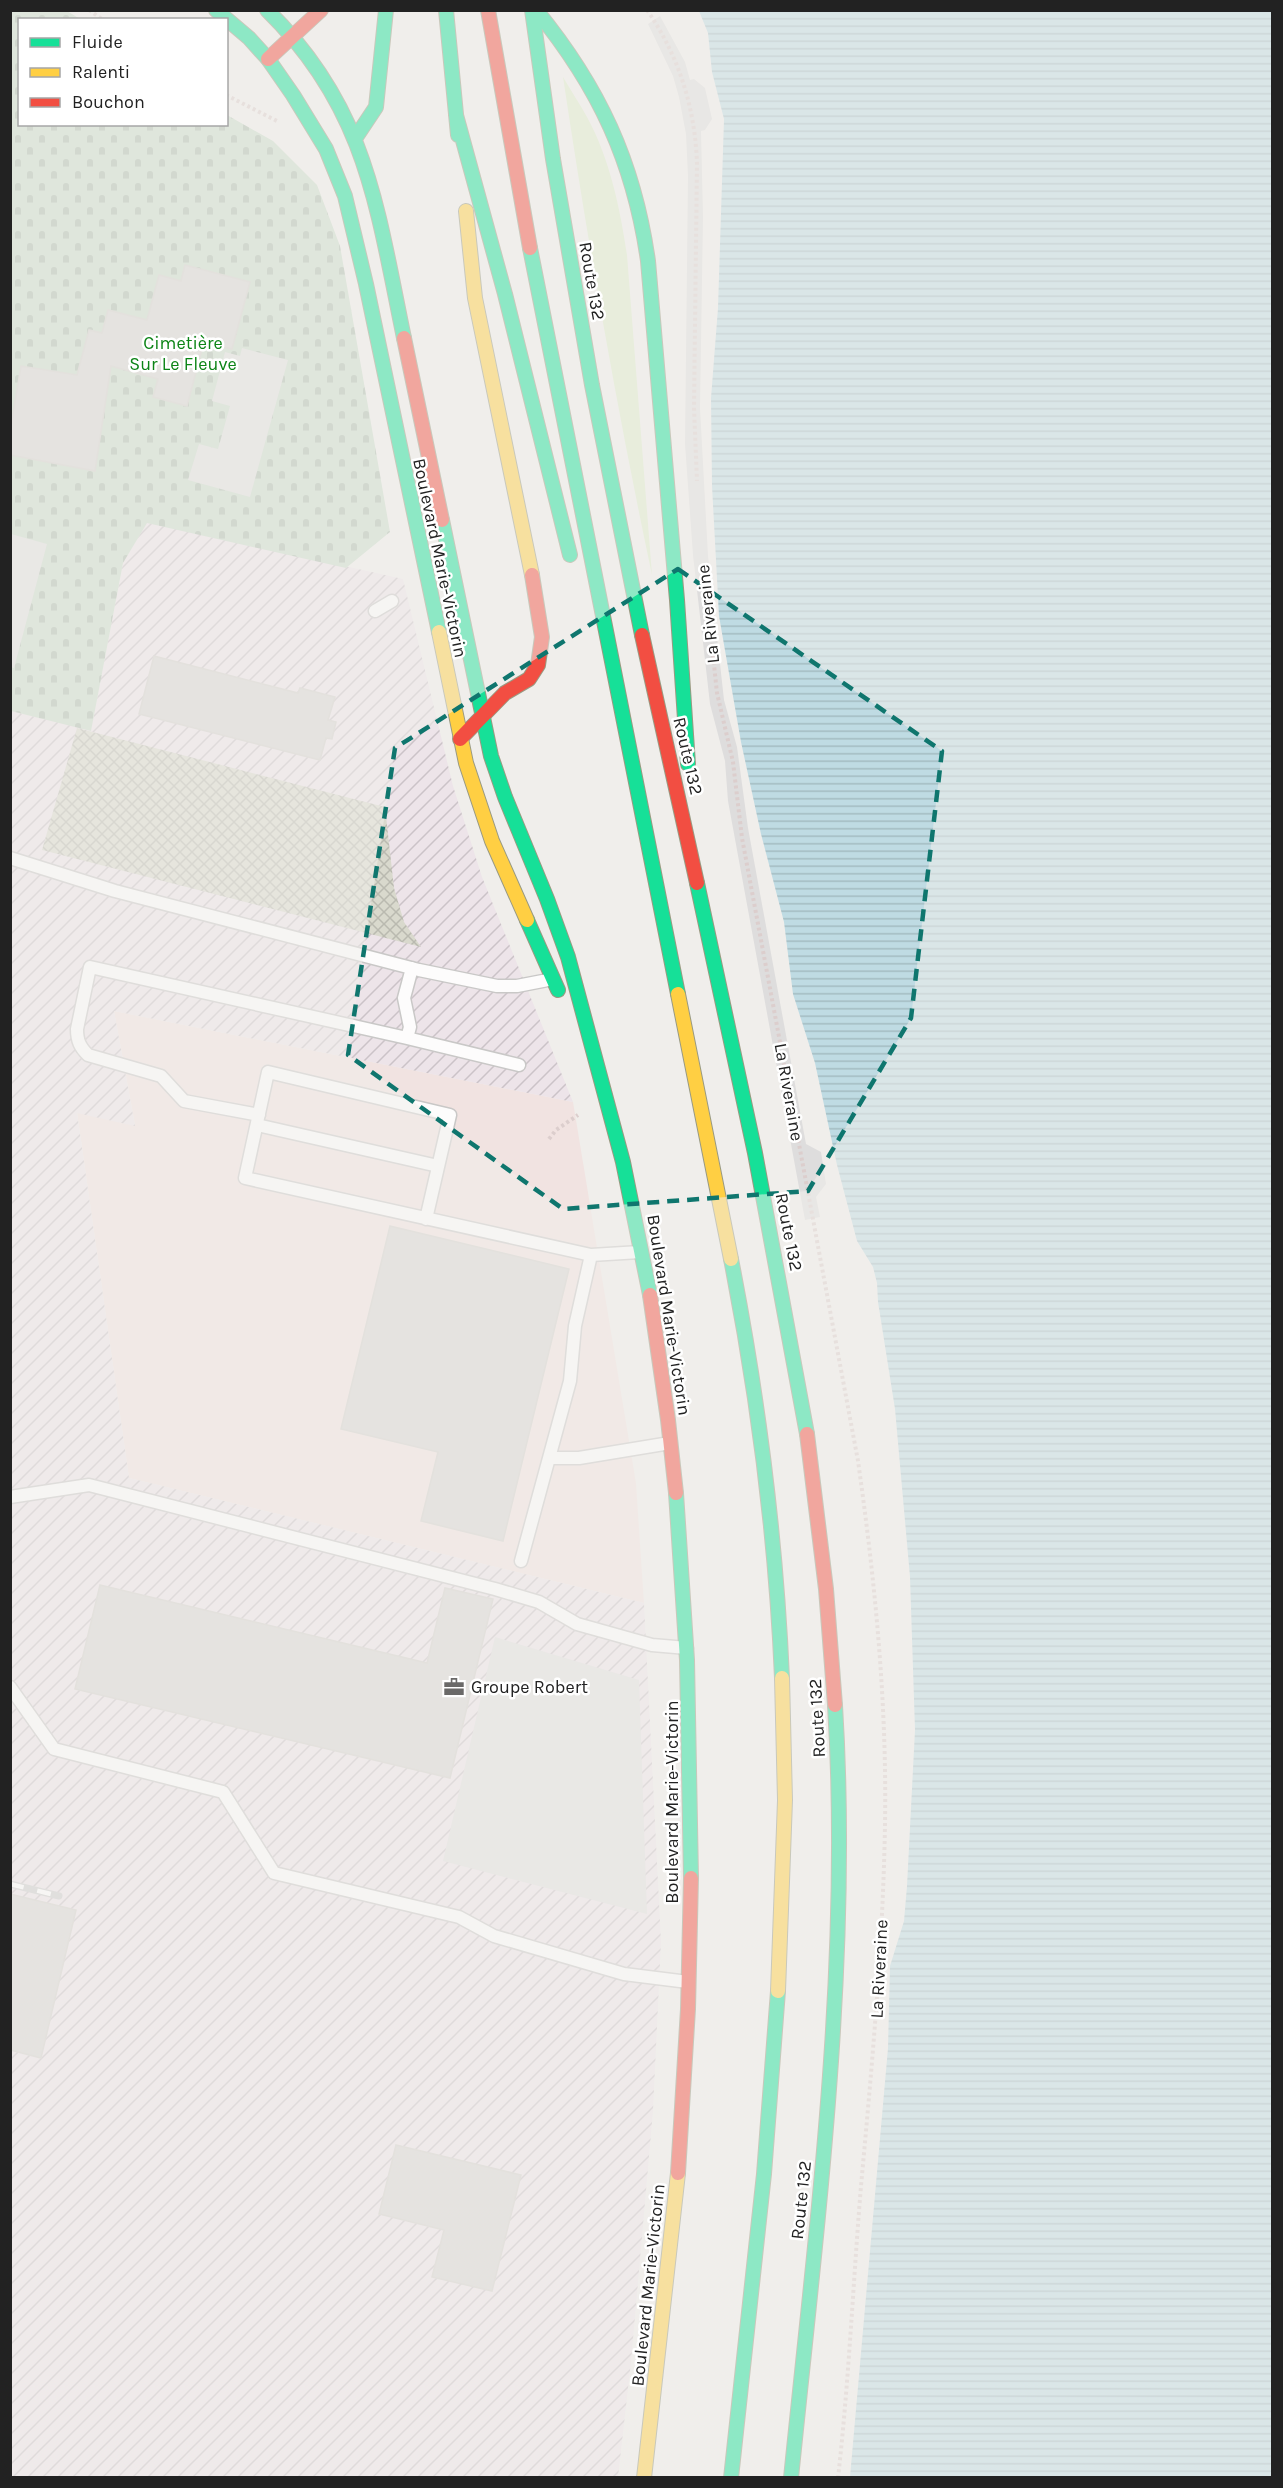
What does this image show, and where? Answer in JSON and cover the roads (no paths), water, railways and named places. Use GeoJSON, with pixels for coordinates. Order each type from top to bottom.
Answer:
{"type":"FeatureCollection","features":[{"type":"Feature","properties":{"kind":"main road","name":"Boulevard Marie-Victorin"},"geometry":{"type":"LineString","coordinates":[[267,10],[293,36],[327,81],[356,137],[380,214],[491,756],[501,789],[556,922],[571,973],[616,1130],[643,1252],[657,1335],[683,1560],[691,1779],[689,1982],[676,2199],[644,2478]]}},
{"type":"Feature","properties":{"kind":"main road"},"geometry":{"type":"LineString","coordinates":[[268,59],[321,10]]}},
{"type":"Feature","properties":{"kind":"main road"},"geometry":{"type":"LineString","coordinates":[[356,137],[376,107],[386,10]]}},
{"type":"Feature","properties":{"kind":"main road"},"geometry":{"type":"LineString","coordinates":[[446,10],[475,298],[534,585],[542,637],[541,656],[534,672],[523,683],[506,693],[460,739]]}},
{"type":"Feature","properties":{"kind":"main road","name":"Route 132"},"geometry":{"type":"LineString","coordinates":[[488,10],[517,182],[668,949],[736,1280],[752,1377],[776,1582],[783,1695],[785,1812],[779,1991],[764,2173],[732,2478]]}},
{"type":"Feature","properties":{"kind":"main road"},"geometry":{"type":"LineString","coordinates":[[534,10],[579,64],[600,100],[624,154],[640,208],[646,239],[677,600],[695,864]]}},
{"type":"Feature","properties":{"kind":"main road","name":"Route 132"},"geometry":{"type":"LineString","coordinates":[[534,10],[560,199],[614,498],[747,1107],[799,1380],[821,1533],[834,1701],[839,1862],[834,2031],[790,2478]]}},
{"type":"Feature","properties":{"kind":"main road","name":"Boulevard Marie-Victorin"},"geometry":{"type":"LineString","coordinates":[[228,20],[249,38],[268,59],[317,132],[345,196],[369,296],[422,561],[466,764],[492,841],[562,1001]]}},
{"type":"Feature","properties":{"kind":"main road"},"geometry":{"type":"LineString","coordinates":[[456,115],[505,294],[573,568]]}},
{"type":"Feature","properties":{"kind":"main road"},"geometry":{"type":"LineString","coordinates":[[602,684],[668,949]]}},
{"type":"Feature","properties":{"kind":"main road"},"geometry":{"type":"LineString","coordinates":[[477,690],[506,693]]}},
{"type":"Feature","properties":{"kind":"main road","name":"Boulevard Marie-Victorin"},"geometry":{"type":"LineString","coordinates":[[571,1022],[616,1130]]}},
{"type":"Feature","properties":{"kind":"lane"},"geometry":{"type":"LineString","coordinates":[[422,561],[449,556]]}},
{"type":"Feature","properties":{"kind":"lane"},"geometry":{"type":"LineString","coordinates":[[431,602],[458,598]]}},
{"type":"Feature","properties":{"kind":"lane"},"geometry":{"type":"LineString","coordinates":[[375,611],[392,601]]}},
{"type":"Feature","properties":{"kind":"lane"},"geometry":{"type":"LineString","coordinates":[[466,764],[491,756]]}},
{"type":"Feature","properties":{"kind":"lane"},"geometry":{"type":"LineString","coordinates":[[10,858],[115,891],[412,968],[497,986],[518,986],[571,973]]}},
{"type":"Feature","properties":{"kind":"lane"},"geometry":{"type":"LineString","coordinates":[[438,1166],[184,1101],[161,1076],[88,1055],[81,1048],[77,1038],[77,1029],[90,967],[519,1065]]}},
{"type":"Feature","properties":{"kind":"lane"},"geometry":{"type":"LineString","coordinates":[[407,1038],[410,1027],[404,998],[412,968]]}},
{"type":"Feature","properties":{"kind":"lane"},"geometry":{"type":"LineString","coordinates":[[426,1219],[450,1115],[268,1072],[245,1178],[426,1219],[591,1255],[643,1252]]}},
{"type":"Feature","properties":{"kind":"lane"},"geometry":{"type":"LineString","coordinates":[[521,1561],[570,1381],[575,1326],[591,1255]]}},
{"type":"Feature","properties":{"kind":"lane"},"geometry":{"type":"LineString","coordinates":[[549,1458],[579,1458],[671,1443]]}},
{"type":"Feature","properties":{"kind":"lane"},"geometry":{"type":"LineString","coordinates":[[10,1497],[89,1485],[495,1589],[539,1602],[577,1624],[652,1645],[687,1648]]}},
{"type":"Feature","properties":{"kind":"lane"},"geometry":{"type":"LineString","coordinates":[[10,1688],[54,1749],[223,1792],[274,1873],[459,1917],[494,1936],[624,1974],[689,1982]]}},
{"type":"Feature","properties":{"kind":"water"},"geometry":{"type":"Polygon","coordinates":[[[699,11],[1272,11],[1272,2477],[850,2477],[888,2048],[890,1966],[904,1921],[907,1886],[915,1730],[910,1577],[895,1409],[877,1283],[873,1267],[857,1241],[837,1165],[815,1063],[793,994],[784,922],[761,834],[741,742],[719,616],[712,486],[711,398],[718,308],[724,119],[712,72],[708,33],[699,11]]]}},
{"type":"Feature","properties":{"kind":"railway"},"geometry":{"type":"LineString","coordinates":[[10,1884],[59,1896]]}},
{"type":"Feature","properties":{"kind":"place","name":"Groupe Robert"},"geometry":{"type":"Point","coordinates":[454,1687]}},
{"type":"Feature","properties":{"kind":"park label","name":"Cimetière Sur Le Fleuve"},"geometry":{"type":"Point","coordinates":[183,353]}}]}
